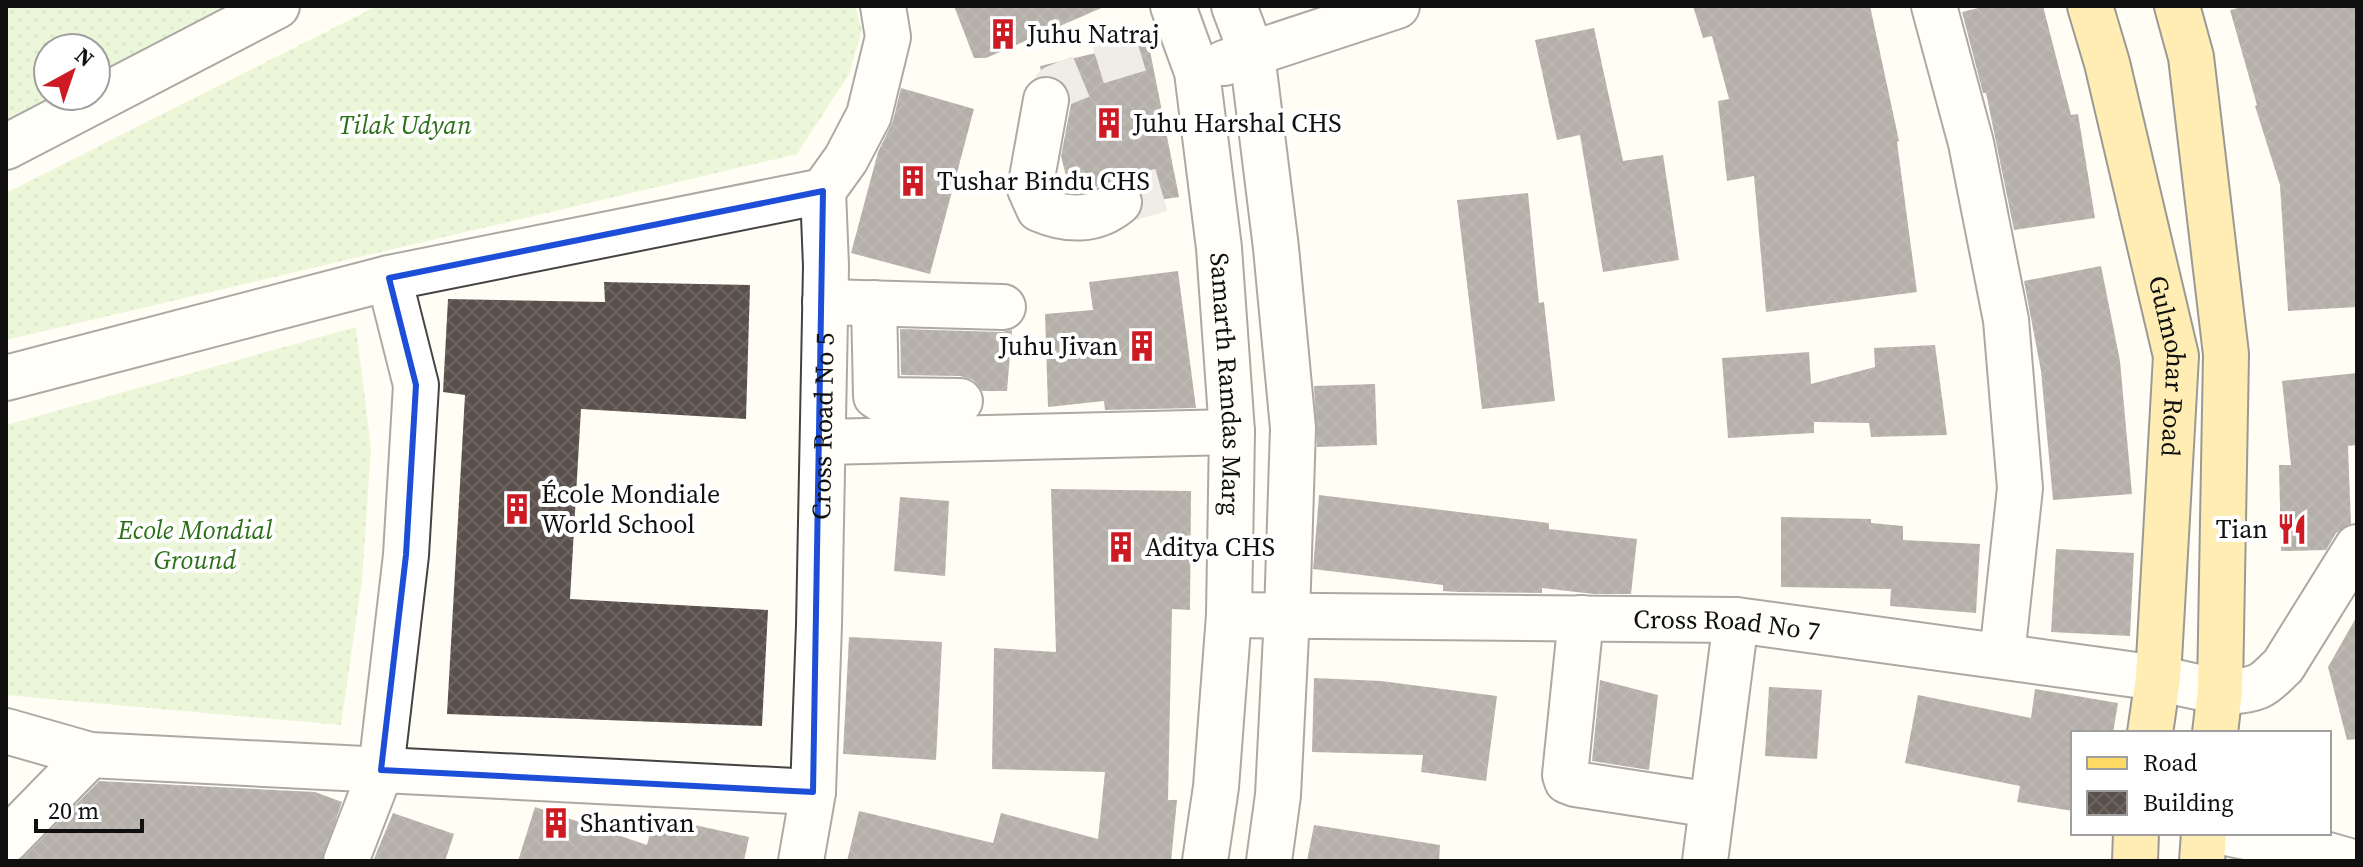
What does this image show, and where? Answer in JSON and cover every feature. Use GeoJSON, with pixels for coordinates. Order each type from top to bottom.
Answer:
{"type":"FeatureCollection","features":[{"type":"Feature","properties":{"kind":"main road","name":"Gulmohar Road"},"geometry":{"type":"LineString","coordinates":[[2090,6],[2107,63],[2176,356],[2158,678],[2150,731]]}},
{"type":"Feature","properties":{"kind":"main road"},"geometry":{"type":"LineString","coordinates":[[2177,6],[2191,57],[2226,354],[2220,690],[2215,731]]}},
{"type":"Feature","properties":{"kind":"main road"},"geometry":{"type":"LineString","coordinates":[[2135,861],[2136,835]]}},
{"type":"Feature","properties":{"kind":"main road"},"geometry":{"type":"LineString","coordinates":[[2202,861],[2204,835]]}},
{"type":"Feature","properties":{"kind":"street"},"geometry":{"type":"LineString","coordinates":[[6,147],[277,6]]}},
{"type":"Feature","properties":{"kind":"street"},"geometry":{"type":"LineString","coordinates":[[6,378],[389,278],[823,191],[846,159],[869,115],[888,37],[883,6]]}},
{"type":"Feature","properties":{"kind":"street"},"geometry":{"type":"LineString","coordinates":[[1234,6],[1252,54],[1276,248],[1293,428],[1278,795],[1269,861]]}},
{"type":"Feature","properties":{"kind":"street"},"geometry":{"type":"LineString","coordinates":[[1176,51],[1252,54],[1397,6]]}},
{"type":"Feature","properties":{"kind":"street"},"geometry":{"type":"LineString","coordinates":[[1934,6],[1971,143],[2006,320],[2020,488],[2002,656]]}},
{"type":"Feature","properties":{"kind":"street","name":"Samarth Ramdas Marg"},"geometry":{"type":"LineString","coordinates":[[1176,51],[1193,157],[1219,248],[1232,432],[1229,615],[1216,787],[1205,861]]}},
{"type":"Feature","properties":{"kind":"street"},"geometry":{"type":"LineString","coordinates":[[1046,100],[1030,189],[1039,209],[1052,214],[1088,218],[1100,216],[1120,196]]}},
{"type":"Feature","properties":{"kind":"street"},"geometry":{"type":"LineString","coordinates":[[1193,157],[1264,146]]}},
{"type":"Feature","properties":{"kind":"street","name":"Cross Road No 5"},"geometry":{"type":"LineString","coordinates":[[801,861],[813,792],[824,442],[823,191]]}},
{"type":"Feature","properties":{"kind":"street"},"geometry":{"type":"LineString","coordinates":[[346,861],[381,770],[406,555],[416,385],[389,278]]}},
{"type":"Feature","properties":{"kind":"street"},"geometry":{"type":"LineString","coordinates":[[825,302],[1003,307]]}},
{"type":"Feature","properties":{"kind":"street"},"geometry":{"type":"LineString","coordinates":[[874,303],[876,396],[882,400],[960,405]]}},
{"type":"Feature","properties":{"kind":"street"},"geometry":{"type":"LineString","coordinates":[[824,442],[1232,432]]}},
{"type":"Feature","properties":{"kind":"street","name":"Cross Road No 7"},"geometry":{"type":"LineString","coordinates":[[1229,615],[1736,620],[2158,678],[2220,690],[2256,688],[2283,666],[2357,547]]}},
{"type":"Feature","properties":{"kind":"street"},"geometry":{"type":"LineString","coordinates":[[1581,618],[1565,775],[1567,781],[1712,805]]}},
{"type":"Feature","properties":{"kind":"street"},"geometry":{"type":"LineString","coordinates":[[1705,861],[1736,620]]}},
{"type":"Feature","properties":{"kind":"street"},"geometry":{"type":"LineString","coordinates":[[6,731],[90,755],[813,792]]}},
{"type":"Feature","properties":{"kind":"street"},"geometry":{"type":"LineString","coordinates":[[6,841],[90,755]]}},
{"type":"Feature","properties":{"kind":"street"},"geometry":{"type":"LineString","coordinates":[[2236,835],[2349,861]]}},
{"type":"Feature","properties":{"kind":"highlighted area"},"geometry":{"type":"Polygon","coordinates":[[[823,191],[813,792],[381,770],[406,555],[416,385],[389,278],[823,191]]]}},
{"type":"Feature","properties":{"kind":"green space"},"geometry":{"type":"Polygon","coordinates":[[[6,6],[224,6],[230,14],[112,77],[112,32],[32,32],[32,112],[44,112],[6,132],[6,6]]]}},
{"type":"Feature","properties":{"kind":"green space","name":"Tilak Udyan"},"geometry":{"type":"Polygon","coordinates":[[[377,6],[855,6],[862,30],[849,74],[797,154],[6,340],[6,193],[377,6]]]}},
{"type":"Feature","properties":{"kind":"green space","name":"Ecole Mondial Ground"},"geometry":{"type":"Polygon","coordinates":[[[356,327],[371,449],[362,580],[341,725],[6,695],[6,425],[356,327]]]}},
{"type":"Feature","properties":{"kind":"building","name":"Juhu Natraj"},"geometry":{"type":"Polygon","coordinates":[[[954,6],[1106,6],[986,58],[974,58],[954,6]]]}},
{"type":"Feature","properties":{"kind":"building"},"geometry":{"type":"Polygon","coordinates":[[[1693,6],[1870,6],[1899,141],[1917,292],[1766,312],[1754,176],[1727,181],[1718,101],[1729,99],[1712,36],[1703,38],[1693,6]]]}},
{"type":"Feature","properties":{"kind":"building"},"geometry":{"type":"Polygon","coordinates":[[[1986,6],[2043,6],[2071,115],[2078,114],[2095,218],[2014,230],[1986,93],[1983,93],[1962,12],[1986,6]]]}},
{"type":"Feature","properties":{"kind":"building"},"geometry":{"type":"Polygon","coordinates":[[[2246,6],[2357,6],[2357,307],[2288,311],[2280,185],[2230,10],[2246,6]]]}},
{"type":"Feature","properties":{"kind":"building"},"geometry":{"type":"Polygon","coordinates":[[[1594,28],[1623,161],[1663,155],[1679,260],[1603,272],[1580,135],[1557,140],[1535,40],[1594,28]]]}},
{"type":"Feature","properties":{"kind":"building","name":"Juhu Harshal CHS"},"geometry":{"type":"Polygon","coordinates":[[[1148,41],[1179,197],[1144,202],[1139,187],[1130,180],[1117,177],[1091,190],[1070,192],[1061,156],[1071,104],[1070,92],[1061,80],[1042,76],[1040,66],[1148,41]]]}},
{"type":"Feature","properties":{"kind":"building","name":"Tushar Bindu CHS"},"geometry":{"type":"Polygon","coordinates":[[[901,88],[974,109],[930,274],[851,253],[878,152],[893,121],[901,88]]]}},
{"type":"Feature","properties":{"kind":"building"},"geometry":{"type":"Polygon","coordinates":[[[1528,193],[1539,303],[1544,302],[1555,401],[1482,409],[1457,200],[1528,193]]]}},
{"type":"Feature","properties":{"kind":"building"},"geometry":{"type":"Polygon","coordinates":[[[2101,266],[2120,361],[2132,494],[2053,500],[2041,371],[2024,281],[2101,266]]]}},
{"type":"Feature","properties":{"kind":"building","name":"Juhu Jivan"},"geometry":{"type":"Polygon","coordinates":[[[1178,271],[1196,408],[1105,410],[1104,401],[1048,407],[1045,314],[1093,310],[1089,282],[1178,271]]]}},
{"type":"Feature","properties":{"kind":"building","name":"École Mondiale World School"},"geometry":{"type":"Polygon","coordinates":[[[604,282],[750,285],[746,419],[581,409],[570,599],[768,610],[762,726],[447,714],[465,395],[443,392],[448,299],[605,302],[604,282]]]}},
{"type":"Feature","properties":{"kind":"building"},"geometry":{"type":"Polygon","coordinates":[[[900,329],[1012,330],[1007,391],[982,391],[973,380],[960,376],[901,375],[900,329]]]}},
{"type":"Feature","properties":{"kind":"building"},"geometry":{"type":"Polygon","coordinates":[[[1935,345],[1947,435],[1871,437],[1869,423],[1814,422],[1814,433],[1728,438],[1722,358],[1809,352],[1811,384],[1875,367],[1874,348],[1935,345]]]}},
{"type":"Feature","properties":{"kind":"building"},"geometry":{"type":"Polygon","coordinates":[[[2357,373],[2357,445],[2348,446],[2351,524],[2336,533],[2326,550],[2281,551],[2279,465],[2291,465],[2282,381],[2357,373]]]}},
{"type":"Feature","properties":{"kind":"building"},"geometry":{"type":"Polygon","coordinates":[[[1375,384],[1377,445],[1317,447],[1314,386],[1375,384]]]}},
{"type":"Feature","properties":{"kind":"building"},"geometry":{"type":"Polygon","coordinates":[[[1051,489],[1191,491],[1190,610],[1172,609],[1168,800],[1177,800],[1171,861],[847,861],[859,811],[993,843],[1001,813],[1098,839],[1105,772],[992,769],[994,648],[1056,652],[1051,489]]]}},
{"type":"Feature","properties":{"kind":"building"},"geometry":{"type":"Polygon","coordinates":[[[1319,495],[1549,523],[1549,529],[1637,539],[1631,594],[1594,594],[1542,588],[1542,593],[1443,591],[1443,585],[1313,569],[1319,495]]]}},
{"type":"Feature","properties":{"kind":"building"},"geometry":{"type":"Polygon","coordinates":[[[900,497],[949,501],[945,576],[894,571],[900,497]]]}},
{"type":"Feature","properties":{"kind":"building"},"geometry":{"type":"Polygon","coordinates":[[[1781,517],[1871,519],[1871,523],[1903,526],[1903,540],[1980,544],[1976,613],[1890,606],[1891,589],[1781,587],[1781,517]]]}},
{"type":"Feature","properties":{"kind":"building"},"geometry":{"type":"Polygon","coordinates":[[[2056,549],[2134,553],[2130,636],[2051,632],[2056,549]]]}},
{"type":"Feature","properties":{"kind":"building"},"geometry":{"type":"Polygon","coordinates":[[[2357,616],[2357,739],[2347,740],[2328,667],[2357,616]]]}},
{"type":"Feature","properties":{"kind":"building"},"geometry":{"type":"Polygon","coordinates":[[[849,637],[942,642],[936,760],[843,754],[849,637]]]}},
{"type":"Feature","properties":{"kind":"building"},"geometry":{"type":"Polygon","coordinates":[[[1314,678],[1381,681],[1497,696],[1486,781],[1421,772],[1423,755],[1312,752],[1314,678]]]}},
{"type":"Feature","properties":{"kind":"building"},"geometry":{"type":"Polygon","coordinates":[[[1600,680],[1658,695],[1649,770],[1592,761],[1600,680]]]}},
{"type":"Feature","properties":{"kind":"building"},"geometry":{"type":"Polygon","coordinates":[[[1769,687],[1822,690],[1817,759],[1765,756],[1769,687]]]}},
{"type":"Feature","properties":{"kind":"building"},"geometry":{"type":"Polygon","coordinates":[[[2035,689],[2118,703],[2113,731],[2071,731],[2071,811],[2017,802],[2020,786],[1905,763],[1918,695],[2031,718],[2035,689]]]}},
{"type":"Feature","properties":{"kind":"building"},"geometry":{"type":"Polygon","coordinates":[[[99,781],[315,792],[342,802],[322,861],[20,861],[99,781]]]}},
{"type":"Feature","properties":{"kind":"building"},"geometry":{"type":"Polygon","coordinates":[[[535,807],[647,845],[654,816],[749,837],[744,861],[518,861],[535,807]]]}},
{"type":"Feature","properties":{"kind":"building"},"geometry":{"type":"Polygon","coordinates":[[[393,813],[454,834],[445,861],[373,861],[393,813]]]}},
{"type":"Feature","properties":{"kind":"building"},"geometry":{"type":"Polygon","coordinates":[[[1314,825],[1440,845],[1439,861],[1307,861],[1314,825]]]}},
{"type":"Feature","properties":{"kind":"tunnel"},"geometry":{"type":"LineString","coordinates":[[1046,100],[1055,87],[1084,75],[1095,63],[1154,45]]}},
{"type":"Feature","properties":{"kind":"tunnel"},"geometry":{"type":"LineString","coordinates":[[1119,202],[1182,184]]}},
{"type":"Feature","properties":{"kind":"place","name":"Juhu Natraj"},"geometry":{"type":"Point","coordinates":[1003,34]}},
{"type":"Feature","properties":{"kind":"place","name":"Juhu Harshal CHS"},"geometry":{"type":"Point","coordinates":[1109,123]}},
{"type":"Feature","properties":{"kind":"place","name":"Tushar Bindu CHS"},"geometry":{"type":"Point","coordinates":[913,181]}},
{"type":"Feature","properties":{"kind":"place","name":"Juhu Jivan"},"geometry":{"type":"Point","coordinates":[1142,346]}},
{"type":"Feature","properties":{"kind":"place","name":"École Mondiale World School"},"geometry":{"type":"Point","coordinates":[517,509]}},
{"type":"Feature","properties":{"kind":"place","name":"Tian"},"geometry":{"type":"Point","coordinates":[2292,529]}},
{"type":"Feature","properties":{"kind":"place","name":"Aditya CHS"},"geometry":{"type":"Point","coordinates":[1121,547]}},
{"type":"Feature","properties":{"kind":"place","name":"Shantivan"},"geometry":{"type":"Point","coordinates":[556,823]}}]}
